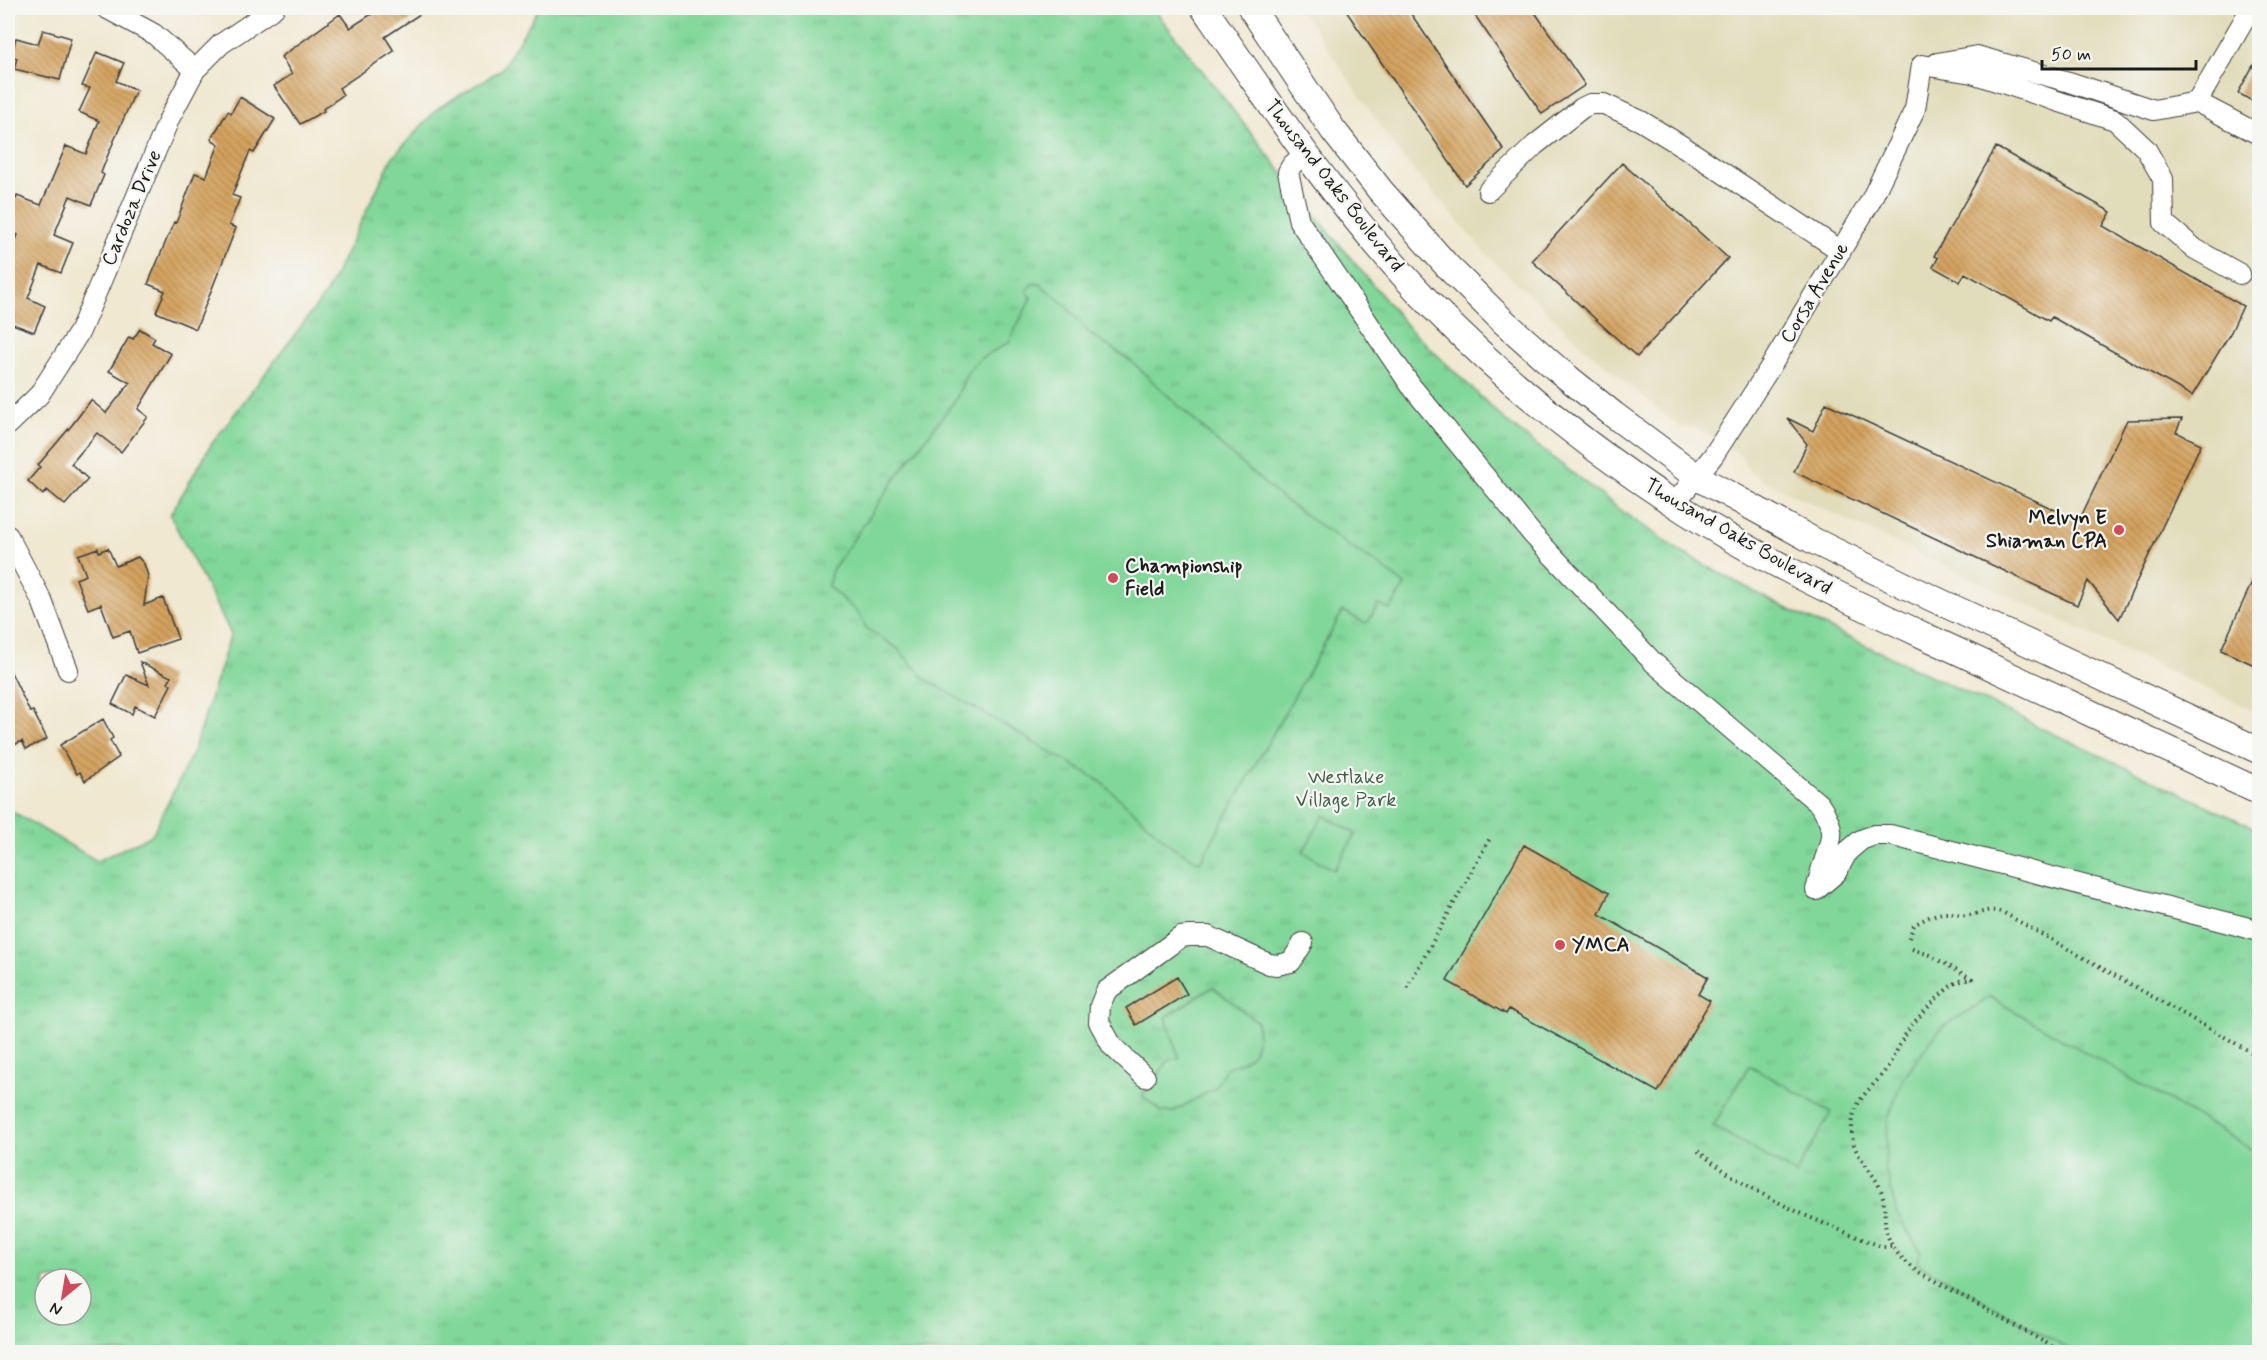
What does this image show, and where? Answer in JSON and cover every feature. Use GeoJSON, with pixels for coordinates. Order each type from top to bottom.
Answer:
{"type":"FeatureCollection","features":[{"type":"Feature","properties":{"kind":"main road","name":"Thousand Oaks Boulevard"},"geometry":{"type":"LineString","coordinates":[[1204,8],[1304,154],[1373,241],[1434,307],[1480,352],[1547,411],[1605,455],[1674,504],[1793,574],[2259,792]]}},
{"type":"Feature","properties":{"kind":"main road","name":"Thousand Oaks Boulevard"},"geometry":{"type":"LineString","coordinates":[[1251,8],[1334,130],[1380,190],[1444,263],[1503,321],[1614,415],[1697,477],[1814,541],[1894,580],[2259,750]]}},
{"type":"Feature","properties":{"kind":"main road"},"geometry":{"type":"LineString","coordinates":[[1304,154],[1334,130]]}},
{"type":"Feature","properties":{"kind":"street"},"geometry":{"type":"LineString","coordinates":[[106,8],[154,34],[195,70]]}},
{"type":"Feature","properties":{"kind":"street","name":"Cardoza Drive"},"geometry":{"type":"LineString","coordinates":[[8,425],[39,394],[80,331],[170,117],[195,70],[221,44],[274,8]]}},
{"type":"Feature","properties":{"kind":"street"},"geometry":{"type":"LineString","coordinates":[[2197,102],[2250,8]]}},
{"type":"Feature","properties":{"kind":"street"},"geometry":{"type":"LineString","coordinates":[[1922,66],[1977,56],[2154,110],[2197,102],[2259,135]]}},
{"type":"Feature","properties":{"kind":"street"},"geometry":{"type":"LineString","coordinates":[[1922,66],[1972,73],[2115,120],[2146,149],[2163,179],[2164,223],[2195,249],[2240,274]]}},
{"type":"Feature","properties":{"kind":"street","name":"Corsa Avenue"},"geometry":{"type":"LineString","coordinates":[[1674,504],[1697,477],[1771,366],[1870,202],[1915,110],[1922,66]]}},
{"type":"Feature","properties":{"kind":"street"},"geometry":{"type":"LineString","coordinates":[[1488,191],[1535,146],[1582,108],[1590,104],[1604,104],[1641,121],[1687,149],[1841,251]]}},
{"type":"Feature","properties":{"kind":"street"},"geometry":{"type":"LineString","coordinates":[[1304,154],[1288,172],[1299,221],[1411,386],[1533,535],[1654,663],[1819,804],[1832,828],[1831,843],[1816,890],[1836,873],[1848,851],[1861,840],[1874,835],[1890,835],[2259,931]]}},
{"type":"Feature","properties":{"kind":"street"},"geometry":{"type":"LineString","coordinates":[[8,536],[42,601],[68,670]]}},
{"type":"Feature","properties":{"kind":"street"},"geometry":{"type":"LineString","coordinates":[[1145,1077],[1112,1046],[1099,1022],[1100,1006],[1106,991],[1181,937],[1208,936],[1277,966],[1291,962],[1303,943]]}},
{"type":"Feature","properties":{"kind":"path"},"geometry":{"type":"LineString","coordinates":[[1407,988],[1490,838]]}},
{"type":"Feature","properties":{"kind":"path"},"geometry":{"type":"LineString","coordinates":[[1909,938],[1914,925],[1934,914],[1948,912],[1971,915],[1984,910],[2004,913],[2259,1058]]}},
{"type":"Feature","properties":{"kind":"path"},"geometry":{"type":"LineString","coordinates":[[1912,948],[1930,955],[1972,979],[1955,983],[1918,1018],[1887,1069],[1862,1097],[1853,1116],[1852,1139],[1857,1155],[1879,1187],[1886,1206],[1884,1221],[1892,1247],[1903,1260],[1918,1271],[2062,1353]]}},
{"type":"Feature","properties":{"kind":"path"},"geometry":{"type":"LineString","coordinates":[[1698,1152],[1721,1170],[1782,1205],[1883,1247],[1892,1247]]}},
{"type":"Feature","properties":{"kind":"shaded area"},"geometry":{"type":"Polygon","coordinates":[[[1300,8],[2259,8],[2259,713],[1762,480],[1748,471],[1742,456],[1695,427],[1680,428],[1590,352],[1491,259],[1401,156],[1300,8]]]}},
{"type":"Feature","properties":{"kind":"green space","name":"Westlake Village Park"},"geometry":{"type":"Polygon","coordinates":[[[539,8],[1153,8],[1320,221],[1406,325],[1508,423],[1623,512],[1683,553],[1775,603],[2259,830],[2259,1352],[8,1352],[8,809],[97,861],[152,835],[193,752],[231,634],[170,515],[211,445],[327,292],[392,158],[438,108],[501,70],[539,8]]]}},
{"type":"Feature","properties":{"kind":"green space","name":"Championship Field"},"geometry":{"type":"Polygon","coordinates":[[[1032,284],[1040,284],[1065,305],[1091,335],[1130,360],[1281,498],[1405,585],[1390,610],[1378,604],[1368,622],[1365,623],[1343,611],[1200,862],[1173,847],[1100,781],[925,679],[897,648],[867,629],[859,614],[828,586],[832,570],[903,468],[956,399],[968,371],[981,358],[1009,342],[1031,298],[1027,290],[1032,284]]]}},
{"type":"Feature","properties":{"kind":"green space"},"geometry":{"type":"Polygon","coordinates":[[[1324,815],[1356,834],[1334,870],[1303,852],[1324,815]]]}},
{"type":"Feature","properties":{"kind":"green space"},"geometry":{"type":"Polygon","coordinates":[[[1213,987],[1257,1022],[1256,1047],[1253,1053],[1243,1061],[1226,1068],[1215,1088],[1173,1112],[1162,1112],[1142,1096],[1169,1060],[1179,1058],[1166,1017],[1213,987]]]}},
{"type":"Feature","properties":{"kind":"green space"},"geometry":{"type":"Polygon","coordinates":[[[1990,997],[2259,1153],[2259,1352],[2073,1352],[1917,1263],[1921,1252],[1897,1214],[1885,1167],[1888,1119],[1903,1078],[1941,1028],[1990,997]]]}},
{"type":"Feature","properties":{"kind":"green space"},"geometry":{"type":"Polygon","coordinates":[[[1749,1065],[1831,1112],[1796,1174],[1713,1126],[1749,1065]]]}},
{"type":"Feature","properties":{"kind":"building"},"geometry":{"type":"Polygon","coordinates":[[[381,8],[429,8],[385,37],[394,51],[339,88],[343,95],[323,109],[324,111],[300,124],[274,86],[292,74],[281,57],[340,14],[350,28],[381,8]]]}},
{"type":"Feature","properties":{"kind":"building"},"geometry":{"type":"Polygon","coordinates":[[[1344,8],[1407,8],[1504,150],[1465,185],[1344,8]]]}},
{"type":"Feature","properties":{"kind":"building"},"geometry":{"type":"Polygon","coordinates":[[[1470,8],[1532,8],[1585,85],[1542,114],[1470,8]]]}},
{"type":"Feature","properties":{"kind":"building"},"geometry":{"type":"Polygon","coordinates":[[[43,30],[71,38],[60,80],[14,69],[17,58],[11,56],[16,38],[38,44],[43,30]]]}},
{"type":"Feature","properties":{"kind":"building"},"geometry":{"type":"Polygon","coordinates":[[[97,52],[124,63],[116,81],[136,90],[107,157],[101,173],[104,175],[91,205],[70,196],[54,235],[73,243],[61,273],[41,265],[28,298],[45,306],[34,332],[10,323],[14,315],[8,312],[8,260],[18,235],[8,231],[8,196],[16,199],[17,196],[41,205],[66,146],[86,154],[99,121],[79,112],[90,88],[82,86],[97,52]]]}},
{"type":"Feature","properties":{"kind":"building"},"geometry":{"type":"Polygon","coordinates":[[[2259,55],[2259,105],[2238,93],[2259,55]]]}},
{"type":"Feature","properties":{"kind":"building"},"geometry":{"type":"Polygon","coordinates":[[[240,97],[275,119],[254,153],[250,151],[232,195],[240,198],[229,225],[236,228],[196,329],[156,312],[165,291],[148,284],[174,222],[176,223],[195,173],[206,177],[219,144],[211,139],[228,111],[231,113],[240,97]]]}},
{"type":"Feature","properties":{"kind":"building"},"geometry":{"type":"Polygon","coordinates":[[[1996,147],[2111,212],[2103,226],[2243,306],[2231,332],[2192,396],[2052,317],[2049,321],[1965,273],[1960,282],[1933,267],[1938,258],[1934,256],[1996,147]]]}},
{"type":"Feature","properties":{"kind":"building"},"geometry":{"type":"Polygon","coordinates":[[[1622,163],[1728,258],[1637,357],[1532,261],[1622,163]]]}},
{"type":"Feature","properties":{"kind":"building"},"geometry":{"type":"Polygon","coordinates":[[[140,329],[155,338],[152,343],[171,354],[138,409],[148,417],[121,452],[97,433],[71,464],[88,479],[65,505],[47,490],[43,495],[28,481],[40,467],[38,465],[91,400],[106,413],[130,383],[109,371],[129,337],[133,339],[140,329]]]}},
{"type":"Feature","properties":{"kind":"building"},"geometry":{"type":"Polygon","coordinates":[[[1826,403],[2079,521],[2127,420],[2182,419],[2176,432],[2201,444],[2119,619],[2088,581],[2077,605],[1794,472],[1807,444],[1787,418],[1813,431],[1826,403]]]}},
{"type":"Feature","properties":{"kind":"building"},"geometry":{"type":"Polygon","coordinates":[[[98,548],[99,552],[108,548],[116,566],[138,557],[144,564],[148,576],[144,605],[163,598],[178,639],[137,653],[130,631],[113,637],[101,604],[88,609],[76,579],[86,575],[78,555],[98,548]]]}},
{"type":"Feature","properties":{"kind":"building"},"geometry":{"type":"Polygon","coordinates":[[[2259,567],[2259,667],[2221,650],[2259,567]]]}},
{"type":"Feature","properties":{"kind":"building"},"geometry":{"type":"Polygon","coordinates":[[[140,662],[171,677],[168,683],[171,685],[155,716],[135,706],[132,714],[112,704],[126,675],[149,685],[140,662]]]}},
{"type":"Feature","properties":{"kind":"building"},"geometry":{"type":"Polygon","coordinates":[[[8,666],[30,712],[33,711],[47,739],[26,749],[22,741],[8,748],[8,666]]]}},
{"type":"Feature","properties":{"kind":"building"},"geometry":{"type":"Polygon","coordinates":[[[103,719],[113,738],[110,740],[119,757],[85,781],[80,772],[77,774],[60,745],[103,719]]]}},
{"type":"Feature","properties":{"kind":"building","name":"YMCA"},"geometry":{"type":"Polygon","coordinates":[[[1524,845],[1609,893],[1599,914],[1708,977],[1698,994],[1710,1001],[1658,1092],[1509,1009],[1506,1014],[1447,981],[1524,845]]]}},
{"type":"Feature","properties":{"kind":"building"},"geometry":{"type":"Polygon","coordinates":[[[1177,977],[1187,994],[1136,1025],[1126,1008],[1177,977]]]}},
{"type":"Feature","properties":{"kind":"place","name":"Melvyn E Shiaman CPA"},"geometry":{"type":"Point","coordinates":[2119,530]}},
{"type":"Feature","properties":{"kind":"place","name":"Championship Field"},"geometry":{"type":"Point","coordinates":[1113,578]}},
{"type":"Feature","properties":{"kind":"place","name":"YMCA"},"geometry":{"type":"Point","coordinates":[1560,945]}}]}
